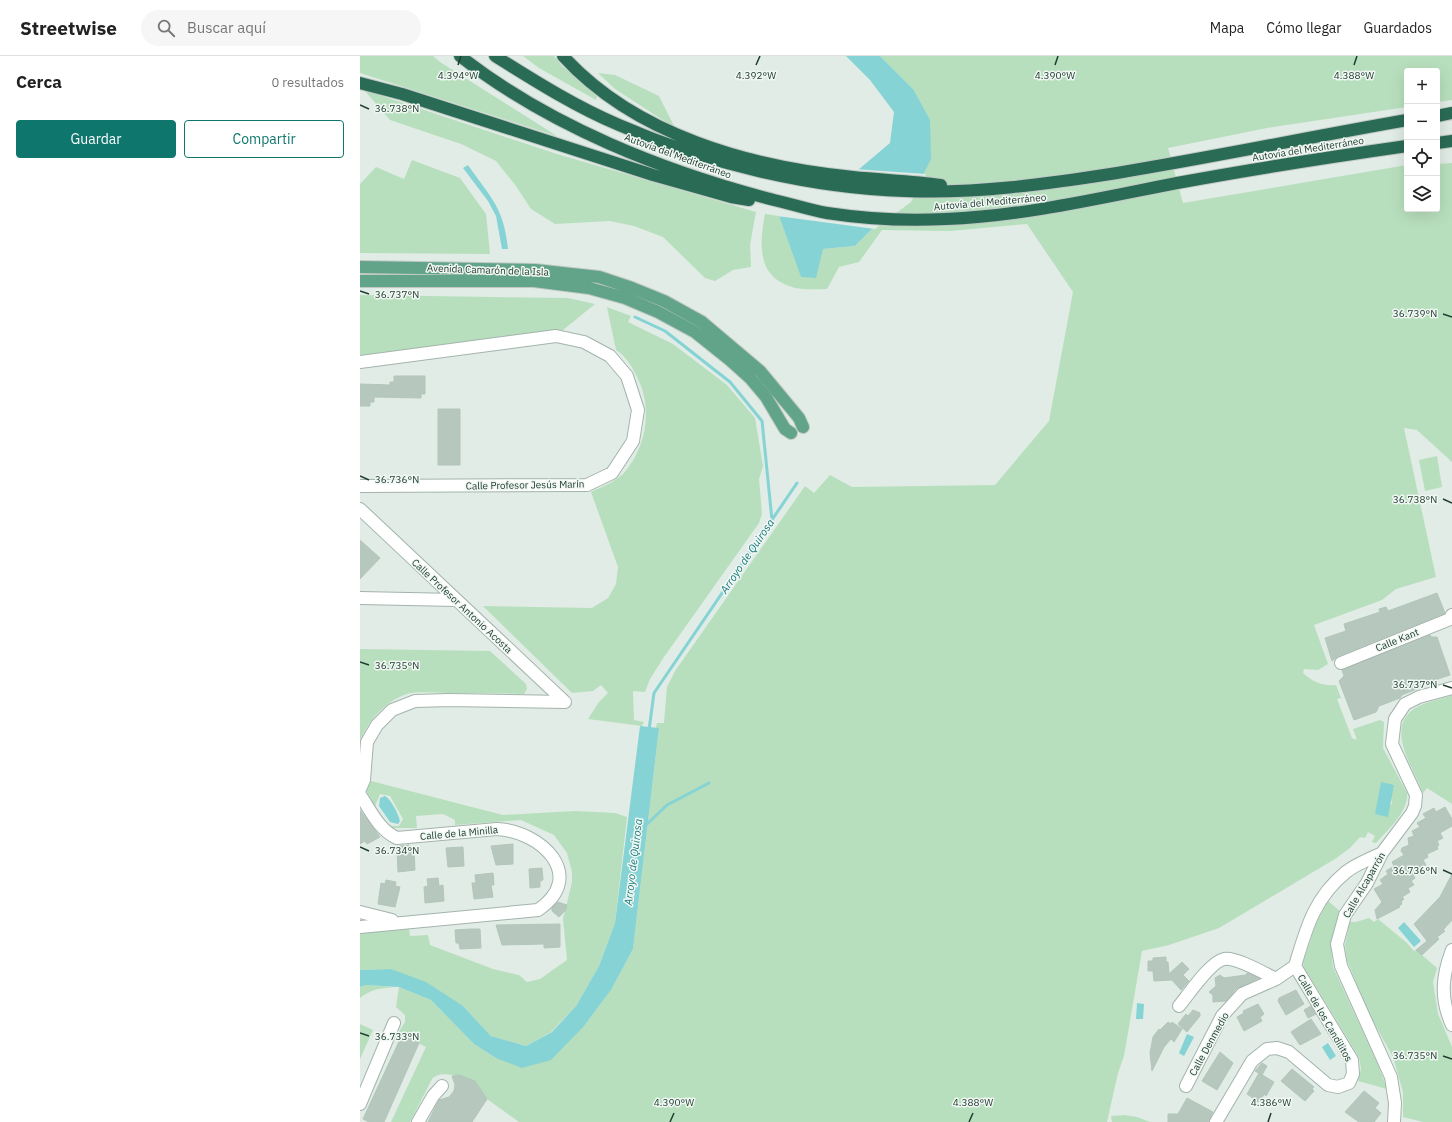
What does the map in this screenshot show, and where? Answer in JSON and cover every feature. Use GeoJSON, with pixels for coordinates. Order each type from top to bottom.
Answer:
{"type":"FeatureCollection","features":[{"type":"Feature","properties":{"kind":"highway","name":"Autovía del Mediterráneo"},"geometry":{"type":"LineString","coordinates":[[460,56],[478,70],[543,111],[605,141],[658,163],[739,191],[827,213],[882,218],[946,219],[1046,210],[1177,183],[1404,146]]}},
{"type":"Feature","properties":{"kind":"highway","name":"Autovía del Mediterráneo"},"geometry":{"type":"LineString","coordinates":[[495,56],[557,94],[618,125],[782,166],[853,177],[903,180],[976,189],[1048,184],[1172,164],[1404,121]]}},
{"type":"Feature","properties":{"kind":"highway"},"geometry":{"type":"LineString","coordinates":[[563,56],[582,77],[670,139]]}},
{"type":"Feature","properties":{"kind":"highway"},"geometry":{"type":"LineString","coordinates":[[360,83],[402,94],[653,175],[731,197],[827,213]]}},
{"type":"Feature","properties":{"kind":"highway"},"geometry":{"type":"LineString","coordinates":[[1440,115],[1452,113]]}},
{"type":"Feature","properties":{"kind":"highway"},"geometry":{"type":"LineString","coordinates":[[1440,142],[1452,142]]}},
{"type":"Feature","properties":{"kind":"main road","name":"Avenida Camarón de la Isla"},"geometry":{"type":"LineString","coordinates":[[360,267],[535,270],[599,277],[632,288],[664,301],[702,322],[749,360],[799,418],[803,427]]}},
{"type":"Feature","properties":{"kind":"main road","name":"Avenida Camarón de la Isla"},"geometry":{"type":"LineString","coordinates":[[360,281],[534,281],[590,288],[625,298],[658,312],[695,332],[750,378],[766,397],[785,429],[791,433]]}},
{"type":"Feature","properties":{"kind":"street","name":"Calle Profesor Jesús Marín"},"geometry":{"type":"LineString","coordinates":[[360,362],[556,336],[584,342],[610,356],[627,376],[638,410],[633,441],[612,473],[587,485],[360,486]]}},
{"type":"Feature","properties":{"kind":"street","name":"Avenida Camarón de la Isla"},"geometry":{"type":"LineString","coordinates":[[791,433],[798,432],[803,427]]}},
{"type":"Feature","properties":{"kind":"street","name":"Calle Profesor Antonio Acosta"},"geometry":{"type":"LineString","coordinates":[[360,509],[566,702],[448,700],[415,701],[392,710],[377,725],[367,742],[364,780],[360,789]]}},
{"type":"Feature","properties":{"kind":"street"},"geometry":{"type":"LineString","coordinates":[[360,598],[456,600]]}},
{"type":"Feature","properties":{"kind":"street","name":"Calle Kant"},"geometry":{"type":"LineString","coordinates":[[1340,663],[1450,619],[1452,615]]}},
{"type":"Feature","properties":{"kind":"street","name":"Calle Alcaparrón"},"geometry":{"type":"LineString","coordinates":[[1394,1122],[1395,1103],[1391,1077],[1341,966],[1337,944],[1345,915],[1367,883],[1382,853],[1416,806],[1416,795],[1392,744],[1395,719],[1405,704],[1419,697],[1452,688]]}},
{"type":"Feature","properties":{"kind":"street","name":"Calle de la Minilla"},"geometry":{"type":"LineString","coordinates":[[360,795],[381,827],[389,835],[398,838],[497,829],[510,830],[527,836],[544,846],[554,858],[559,872],[559,883],[553,896],[538,910],[360,927]]}},
{"type":"Feature","properties":{"kind":"street","name":"Calle de los Candilitos"},"geometry":{"type":"LineString","coordinates":[[1216,1122],[1252,1061],[1267,1049],[1277,1048],[1289,1052],[1328,1085],[1338,1088],[1349,1083],[1353,1074],[1352,1060],[1295,966],[1313,912],[1324,894],[1346,872],[1382,853]]}},
{"type":"Feature","properties":{"kind":"street","name":"Calle de la Minilla"},"geometry":{"type":"LineString","coordinates":[[360,912],[387,919],[415,921]]}},
{"type":"Feature","properties":{"kind":"street"},"geometry":{"type":"LineString","coordinates":[[1452,950],[1445,969],[1443,994],[1452,1025]]}},
{"type":"Feature","properties":{"kind":"street"},"geometry":{"type":"LineString","coordinates":[[1179,1006],[1215,962],[1225,959],[1236,961],[1276,979]]}},
{"type":"Feature","properties":{"kind":"street","name":"Calle Denmedio"},"geometry":{"type":"LineString","coordinates":[[1186,1086],[1222,1016],[1242,994],[1276,979],[1295,966]]}},
{"type":"Feature","properties":{"kind":"street"},"geometry":{"type":"LineString","coordinates":[[360,1104],[394,1023]]}},
{"type":"Feature","properties":{"kind":"street"},"geometry":{"type":"LineString","coordinates":[[418,1122],[433,1096],[442,1086]]}},
{"type":"Feature","properties":{"kind":"green space"},"geometry":{"type":"Polygon","coordinates":[[[360,56],[433,56],[440,62],[557,136],[360,73],[360,56]]]}},
{"type":"Feature","properties":{"kind":"green space"},"geometry":{"type":"Polygon","coordinates":[[[523,56],[554,56],[562,66],[597,95],[596,100],[539,68],[523,56]]]}},
{"type":"Feature","properties":{"kind":"green space"},"geometry":{"type":"Polygon","coordinates":[[[880,56],[1452,56],[1452,100],[1440,102],[1440,68],[1404,68],[1404,107],[1267,128],[1168,148],[1183,203],[1404,166],[1404,212],[1440,212],[1440,164],[1452,163],[1452,462],[1417,430],[1404,428],[1436,577],[1396,589],[1382,600],[1314,625],[1328,664],[1318,670],[1304,669],[1303,673],[1318,683],[1336,685],[1341,698],[1337,699],[1352,738],[1357,740],[1353,729],[1380,720],[1384,722],[1383,748],[1407,793],[1405,807],[1401,814],[1376,843],[1372,842],[1375,836],[1368,832],[1365,838],[1360,837],[1350,848],[1335,859],[1219,928],[1169,945],[1142,951],[1124,1056],[1118,1073],[1107,1122],[519,1122],[487,1099],[459,1075],[445,1074],[438,1075],[432,1079],[410,1122],[391,1122],[426,1047],[398,1033],[405,1022],[405,1015],[396,1007],[399,987],[431,1000],[474,1044],[496,1058],[584,1026],[611,990],[633,949],[659,728],[656,728],[657,723],[664,723],[667,687],[675,671],[805,486],[814,493],[830,475],[852,487],[995,485],[1049,421],[1073,292],[1027,224],[950,231],[882,230],[859,262],[839,267],[827,289],[795,288],[773,277],[767,269],[762,249],[765,214],[779,216],[801,276],[823,249],[855,246],[872,229],[913,89],[880,56]],[[1391,798],[1379,801],[1375,814],[1392,804],[1391,798]]]}},
{"type":"Feature","properties":{"kind":"green space"},"geometry":{"type":"Polygon","coordinates":[[[598,73],[615,75],[659,96],[675,128],[615,89],[598,73]]]}},
{"type":"Feature","properties":{"kind":"green space"},"geometry":{"type":"Polygon","coordinates":[[[364,90],[557,154],[756,212],[750,245],[751,267],[733,270],[715,281],[705,278],[663,237],[634,226],[610,221],[555,224],[531,209],[516,186],[496,161],[461,144],[390,120],[364,90]]]}},
{"type":"Feature","properties":{"kind":"green space"},"geometry":{"type":"Polygon","coordinates":[[[412,160],[460,178],[486,214],[490,254],[360,253],[360,184],[376,167],[404,179],[412,160]]]}},
{"type":"Feature","properties":{"kind":"green space"},"geometry":{"type":"Polygon","coordinates":[[[360,295],[568,298],[595,304],[563,330],[360,357],[360,295]]]}},
{"type":"Feature","properties":{"kind":"green space"},"geometry":{"type":"Polygon","coordinates":[[[607,307],[631,316],[628,322],[673,344],[727,385],[755,418],[763,466],[759,479],[762,514],[759,523],[664,657],[650,679],[645,692],[633,691],[634,720],[644,722],[642,726],[588,719],[599,702],[608,693],[601,685],[593,691],[572,693],[483,606],[592,608],[608,598],[616,584],[618,567],[591,492],[619,477],[631,464],[642,441],[646,416],[643,391],[638,379],[629,363],[616,350],[607,307]]]}},
{"type":"Feature","properties":{"kind":"green space"},"geometry":{"type":"Polygon","coordinates":[[[1437,456],[1442,487],[1425,491],[1419,460],[1437,456]]]}},
{"type":"Feature","properties":{"kind":"green space"},"geometry":{"type":"Polygon","coordinates":[[[360,649],[490,651],[526,684],[527,689],[524,694],[422,692],[407,694],[392,701],[378,713],[368,726],[360,741],[360,649]]]}},
{"type":"Feature","properties":{"kind":"green space"},"geometry":{"type":"Polygon","coordinates":[[[1452,695],[1452,804],[1427,788],[1423,793],[1403,746],[1401,735],[1403,724],[1408,714],[1423,704],[1452,695]]]}},
{"type":"Feature","properties":{"kind":"green space"},"geometry":{"type":"Polygon","coordinates":[[[371,781],[503,815],[575,811],[615,813],[627,817],[615,923],[599,966],[576,1006],[551,1032],[526,1046],[491,1036],[463,1006],[391,969],[360,970],[360,933],[409,929],[410,936],[428,935],[430,945],[493,969],[519,975],[527,982],[540,979],[567,960],[563,919],[572,882],[572,872],[567,853],[554,835],[521,820],[455,825],[455,820],[443,814],[416,816],[417,828],[392,828],[389,826],[399,826],[403,819],[390,796],[380,794],[375,806],[364,787],[371,781]]]}},
{"type":"Feature","properties":{"kind":"green space"},"geometry":{"type":"Polygon","coordinates":[[[1328,901],[1341,912],[1332,939],[1333,967],[1379,1067],[1387,1089],[1358,1081],[1361,1069],[1359,1057],[1304,967],[1303,963],[1316,923],[1328,901]]]}},
{"type":"Feature","properties":{"kind":"green space"},"geometry":{"type":"Polygon","coordinates":[[[1369,918],[1374,922],[1378,919],[1406,942],[1414,951],[1416,950],[1437,968],[1433,982],[1438,1014],[1452,1047],[1452,1122],[1423,1122],[1403,1117],[1403,1092],[1393,1057],[1368,1012],[1347,960],[1345,945],[1350,922],[1356,922],[1369,918]]]}},
{"type":"Feature","properties":{"kind":"green space"},"geometry":{"type":"Polygon","coordinates":[[[366,985],[396,987],[376,990],[360,998],[360,987],[366,985]]]}},
{"type":"Feature","properties":{"kind":"green space"},"geometry":{"type":"Polygon","coordinates":[[[360,1024],[373,1030],[360,1059],[360,1024]]]}},
{"type":"Feature","properties":{"kind":"green space"},"geometry":{"type":"Polygon","coordinates":[[[1125,1115],[1137,1117],[1150,1122],[1112,1122],[1111,1116],[1125,1115]]]}},
{"type":"Feature","properties":{"kind":"water"},"geometry":{"type":"Polygon","coordinates":[[[846,56],[880,56],[913,89],[930,120],[931,159],[910,201],[872,229],[855,246],[823,249],[816,278],[801,277],[779,216],[811,189],[858,170],[890,143],[894,112],[870,80],[846,56]]]}},
{"type":"Feature","properties":{"kind":"water"},"geometry":{"type":"Polygon","coordinates":[[[468,165],[495,203],[503,223],[508,249],[502,249],[496,216],[488,201],[463,168],[468,165]]]}},
{"type":"Feature","properties":{"kind":"water"},"geometry":{"type":"Polygon","coordinates":[[[640,726],[659,728],[633,949],[611,990],[584,1026],[551,1060],[522,1068],[496,1058],[474,1044],[431,1000],[399,987],[366,985],[360,987],[360,970],[391,969],[426,982],[463,1006],[491,1036],[526,1046],[552,1032],[576,1006],[599,966],[615,923],[640,726]]]}},
{"type":"Feature","properties":{"kind":"water"},"geometry":{"type":"Polygon","coordinates":[[[1381,782],[1394,785],[1388,817],[1375,814],[1381,782]]]}},
{"type":"Feature","properties":{"kind":"water"},"geometry":{"type":"Polygon","coordinates":[[[385,796],[390,800],[396,811],[400,821],[398,824],[390,822],[379,806],[380,798],[385,796]]]}},
{"type":"Feature","properties":{"kind":"water"},"geometry":{"type":"Polygon","coordinates":[[[1404,922],[1421,941],[1414,947],[1398,928],[1404,922]]]}},
{"type":"Feature","properties":{"kind":"water"},"geometry":{"type":"Polygon","coordinates":[[[1137,1003],[1144,1004],[1143,1019],[1136,1019],[1137,1003]]]}},
{"type":"Feature","properties":{"kind":"water"},"geometry":{"type":"Polygon","coordinates":[[[1187,1034],[1194,1037],[1184,1056],[1179,1053],[1187,1034]]]}},
{"type":"Feature","properties":{"kind":"water"},"geometry":{"type":"Polygon","coordinates":[[[1328,1043],[1336,1056],[1330,1060],[1322,1047],[1328,1043]]]}},
{"type":"Feature","properties":{"kind":"pier"},"geometry":{"type":"Polygon","coordinates":[[[854,169],[926,174],[911,202],[875,229],[777,216],[810,187],[854,169]]]}},
{"type":"Feature","properties":{"kind":"building"},"geometry":{"type":"Polygon","coordinates":[[[394,376],[425,376],[425,394],[421,394],[421,398],[374,397],[374,402],[370,402],[370,406],[360,406],[360,384],[390,385],[390,382],[394,382],[394,376]]]}},
{"type":"Feature","properties":{"kind":"building"},"geometry":{"type":"Polygon","coordinates":[[[438,409],[460,409],[460,465],[438,465],[438,409]]]}},
{"type":"Feature","properties":{"kind":"building"},"geometry":{"type":"Polygon","coordinates":[[[360,540],[380,558],[360,579],[360,540]]]}},
{"type":"Feature","properties":{"kind":"building"},"geometry":{"type":"Polygon","coordinates":[[[1437,593],[1445,613],[1338,656],[1332,661],[1325,638],[1346,631],[1344,624],[1380,612],[1379,609],[1386,607],[1388,611],[1437,593]]]}},
{"type":"Feature","properties":{"kind":"building"},"geometry":{"type":"Polygon","coordinates":[[[1430,635],[1431,637],[1437,637],[1450,675],[1426,683],[1424,686],[1402,695],[1400,698],[1379,706],[1376,712],[1354,720],[1339,681],[1344,676],[1342,670],[1430,635]]]}},
{"type":"Feature","properties":{"kind":"building"},"geometry":{"type":"Polygon","coordinates":[[[1445,807],[1452,819],[1452,826],[1440,833],[1443,838],[1437,841],[1439,845],[1437,847],[1438,849],[1427,854],[1428,857],[1423,860],[1426,865],[1412,873],[1415,878],[1411,881],[1414,885],[1408,888],[1410,892],[1402,897],[1404,899],[1401,902],[1402,904],[1399,906],[1400,907],[1377,919],[1375,910],[1382,902],[1374,889],[1383,884],[1380,880],[1388,874],[1386,871],[1394,866],[1392,862],[1404,855],[1401,851],[1402,848],[1409,845],[1408,838],[1414,836],[1412,831],[1420,827],[1417,823],[1426,818],[1423,814],[1434,808],[1436,812],[1445,807]]]}},
{"type":"Feature","properties":{"kind":"building"},"geometry":{"type":"Polygon","coordinates":[[[360,810],[380,837],[367,844],[365,841],[360,844],[360,810]]]}},
{"type":"Feature","properties":{"kind":"building"},"geometry":{"type":"Polygon","coordinates":[[[513,844],[513,864],[496,865],[491,846],[513,844]]]}},
{"type":"Feature","properties":{"kind":"building"},"geometry":{"type":"Polygon","coordinates":[[[409,845],[410,850],[414,849],[415,870],[398,872],[397,850],[400,850],[400,846],[409,845]]]}},
{"type":"Feature","properties":{"kind":"building"},"geometry":{"type":"Polygon","coordinates":[[[463,847],[464,866],[448,867],[446,848],[463,847]]]}},
{"type":"Feature","properties":{"kind":"building"},"geometry":{"type":"Polygon","coordinates":[[[542,868],[543,880],[540,881],[540,887],[530,888],[529,869],[542,868]]]}},
{"type":"Feature","properties":{"kind":"building"},"geometry":{"type":"Polygon","coordinates":[[[493,873],[494,885],[491,885],[493,897],[474,899],[472,883],[476,883],[475,875],[493,873]]]}},
{"type":"Feature","properties":{"kind":"building"},"geometry":{"type":"Polygon","coordinates":[[[1452,874],[1452,920],[1443,930],[1445,931],[1437,937],[1439,939],[1422,955],[1416,950],[1427,941],[1414,924],[1440,897],[1452,874]]]}},
{"type":"Feature","properties":{"kind":"building"},"geometry":{"type":"Polygon","coordinates":[[[438,878],[439,886],[443,885],[444,901],[425,903],[424,887],[428,886],[427,879],[438,878]]]}},
{"type":"Feature","properties":{"kind":"building"},"geometry":{"type":"Polygon","coordinates":[[[386,880],[396,882],[395,886],[400,887],[395,907],[378,904],[381,883],[385,884],[386,880]]]}},
{"type":"Feature","properties":{"kind":"building"},"geometry":{"type":"Polygon","coordinates":[[[558,902],[567,905],[566,910],[559,917],[552,911],[552,908],[558,902]]]}},
{"type":"Feature","properties":{"kind":"building"},"geometry":{"type":"Polygon","coordinates":[[[560,924],[560,947],[544,948],[544,944],[502,945],[496,925],[560,924]]]}},
{"type":"Feature","properties":{"kind":"building"},"geometry":{"type":"Polygon","coordinates":[[[480,929],[481,948],[460,949],[459,943],[456,943],[455,930],[480,929]]]}},
{"type":"Feature","properties":{"kind":"building"},"geometry":{"type":"Polygon","coordinates":[[[1166,957],[1169,974],[1182,962],[1189,969],[1183,975],[1189,981],[1181,990],[1172,980],[1154,981],[1153,971],[1148,971],[1148,961],[1153,961],[1153,958],[1166,957]]]}},
{"type":"Feature","properties":{"kind":"building"},"geometry":{"type":"Polygon","coordinates":[[[1247,973],[1259,978],[1236,989],[1226,1001],[1213,1002],[1213,995],[1209,992],[1216,986],[1215,978],[1220,975],[1224,978],[1246,975],[1247,973]]]}},
{"type":"Feature","properties":{"kind":"building"},"geometry":{"type":"Polygon","coordinates":[[[1296,990],[1304,1004],[1286,1015],[1278,1001],[1279,998],[1296,990]]]}},
{"type":"Feature","properties":{"kind":"building"},"geometry":{"type":"Polygon","coordinates":[[[1258,1004],[1264,1014],[1260,1017],[1262,1021],[1244,1031],[1237,1017],[1244,1013],[1243,1011],[1258,1004]]]}},
{"type":"Feature","properties":{"kind":"building"},"geometry":{"type":"Polygon","coordinates":[[[1311,1006],[1316,1014],[1308,1018],[1304,1010],[1311,1006]]]}},
{"type":"Feature","properties":{"kind":"building"},"geometry":{"type":"Polygon","coordinates":[[[1193,1010],[1200,1013],[1200,1016],[1187,1032],[1178,1024],[1186,1014],[1188,1016],[1193,1010]]]}},
{"type":"Feature","properties":{"kind":"building"},"geometry":{"type":"Polygon","coordinates":[[[1311,1019],[1321,1034],[1300,1045],[1291,1032],[1311,1019]]]}},
{"type":"Feature","properties":{"kind":"building"},"geometry":{"type":"Polygon","coordinates":[[[1168,1022],[1171,1024],[1172,1022],[1182,1029],[1174,1042],[1171,1039],[1164,1047],[1152,1071],[1150,1053],[1153,1037],[1159,1029],[1160,1030],[1168,1022]]]}},
{"type":"Feature","properties":{"kind":"building"},"geometry":{"type":"Polygon","coordinates":[[[402,1035],[419,1043],[384,1122],[369,1122],[363,1119],[402,1035]]]}},
{"type":"Feature","properties":{"kind":"building"},"geometry":{"type":"Polygon","coordinates":[[[1220,1052],[1233,1063],[1217,1090],[1202,1081],[1220,1052]]]}},
{"type":"Feature","properties":{"kind":"building"},"geometry":{"type":"Polygon","coordinates":[[[1262,1063],[1267,1066],[1262,1075],[1255,1071],[1262,1063]]]}},
{"type":"Feature","properties":{"kind":"building"},"geometry":{"type":"Polygon","coordinates":[[[1292,1069],[1314,1087],[1312,1089],[1314,1091],[1305,1101],[1281,1081],[1292,1069]]]}},
{"type":"Feature","properties":{"kind":"building"},"geometry":{"type":"Polygon","coordinates":[[[1259,1073],[1274,1082],[1266,1096],[1264,1094],[1261,1100],[1255,1103],[1253,1098],[1247,1094],[1259,1073]]]}},
{"type":"Feature","properties":{"kind":"building"},"geometry":{"type":"Polygon","coordinates":[[[459,1075],[475,1081],[487,1099],[472,1122],[428,1122],[439,1100],[449,1097],[454,1091],[455,1085],[452,1076],[459,1075]]]}},
{"type":"Feature","properties":{"kind":"building"},"geometry":{"type":"Polygon","coordinates":[[[1364,1091],[1379,1103],[1375,1108],[1381,1113],[1374,1122],[1359,1122],[1345,1112],[1364,1091]]]}},
{"type":"Feature","properties":{"kind":"building"},"geometry":{"type":"Polygon","coordinates":[[[1187,1098],[1213,1112],[1208,1122],[1168,1122],[1168,1114],[1178,1114],[1187,1098]]]}},
{"type":"Feature","properties":{"kind":"waterway"},"geometry":{"type":"LineString","coordinates":[[635,317],[665,331],[730,382],[762,421],[772,520]]}},
{"type":"Feature","properties":{"kind":"waterway","name":"Arroyo de Quirosa"},"geometry":{"type":"LineString","coordinates":[[649,730],[654,693],[797,483]]}},
{"type":"Feature","properties":{"kind":"waterway"},"geometry":{"type":"LineString","coordinates":[[646,825],[667,805],[709,783]]}}]}
